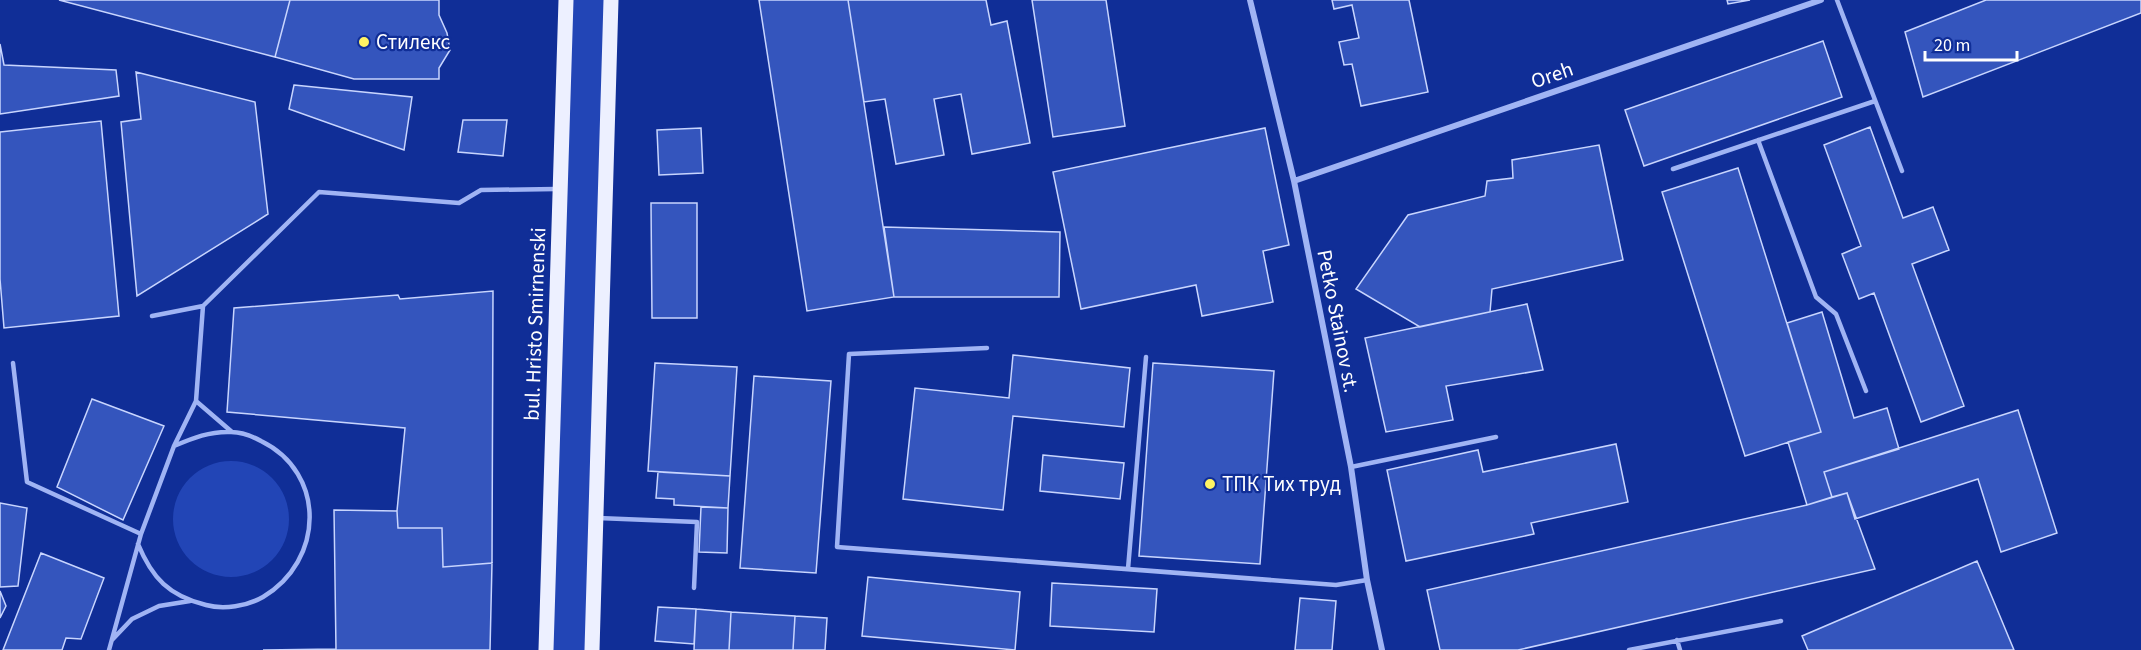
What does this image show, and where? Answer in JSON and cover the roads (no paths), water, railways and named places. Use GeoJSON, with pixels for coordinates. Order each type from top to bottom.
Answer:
{"type":"FeatureCollection","features":[{"type":"Feature","properties":{"kind":"main road","name":"bul. Hristo Smirnenski"},"geometry":{"type":"LineString","coordinates":[[546,650],[566,0]]}},
{"type":"Feature","properties":{"kind":"main road"},"geometry":{"type":"LineString","coordinates":[[592,650],[611,0]]}},
{"type":"Feature","properties":{"kind":"street","name":"Petko Stainov st."},"geometry":{"type":"LineString","coordinates":[[1250,0],[1293,181],[1351,467],[1366,580],[1382,650]]}},
{"type":"Feature","properties":{"kind":"street","name":"Oreh"},"geometry":{"type":"LineString","coordinates":[[1293,181],[1821,0]]}},
{"type":"Feature","properties":{"kind":"lane"},"geometry":{"type":"LineString","coordinates":[[1837,0],[1902,171]]}},
{"type":"Feature","properties":{"kind":"lane"},"geometry":{"type":"LineString","coordinates":[[1673,169],[1875,101]]}},
{"type":"Feature","properties":{"kind":"lane"},"geometry":{"type":"LineString","coordinates":[[1758,140],[1816,297],[1836,314],[1866,392]]}},
{"type":"Feature","properties":{"kind":"lane"},"geometry":{"type":"LineString","coordinates":[[152,316],[202,306],[319,192],[459,203],[481,190],[560,189]]}},
{"type":"Feature","properties":{"kind":"lane"},"geometry":{"type":"LineString","coordinates":[[109,650],[141,534],[174,446],[196,401],[202,306]]}},
{"type":"Feature","properties":{"kind":"lane"},"geometry":{"type":"LineString","coordinates":[[987,348],[849,354],[837,547],[1336,585],[1366,580]]}},
{"type":"Feature","properties":{"kind":"lane"},"geometry":{"type":"LineString","coordinates":[[1128,569],[1146,357]]}},
{"type":"Feature","properties":{"kind":"lane"},"geometry":{"type":"LineString","coordinates":[[13,363],[27,482],[141,534]]}},
{"type":"Feature","properties":{"kind":"lane"},"geometry":{"type":"LineString","coordinates":[[196,401],[232,432]]}},
{"type":"Feature","properties":{"kind":"lane"},"geometry":{"type":"LineString","coordinates":[[138,544],[146,563],[172,592],[190,601],[212,607],[235,606],[257,600],[277,589],[290,576],[300,560],[309,534],[309,507],[302,481],[287,459],[271,446],[252,436],[232,432],[201,434],[174,446]]}},
{"type":"Feature","properties":{"kind":"lane"},"geometry":{"type":"LineString","coordinates":[[1351,467],[1496,436]]}},
{"type":"Feature","properties":{"kind":"lane"},"geometry":{"type":"LineString","coordinates":[[596,518],[697,522],[694,588]]}},
{"type":"Feature","properties":{"kind":"lane"},"geometry":{"type":"LineString","coordinates":[[111,642],[132,619],[159,606],[190,601]]}},
{"type":"Feature","properties":{"kind":"lane"},"geometry":{"type":"LineString","coordinates":[[1629,650],[1781,621]]}},
{"type":"Feature","properties":{"kind":"lane"},"geometry":{"type":"LineString","coordinates":[[1677,640],[1680,650]]}},
{"type":"Feature","properties":{"kind":"place","name":"Стилекс"},"geometry":{"type":"Point","coordinates":[364,42]}},
{"type":"Feature","properties":{"kind":"place","name":"ТПК Тих труд"},"geometry":{"type":"Point","coordinates":[1210,484]}}]}
